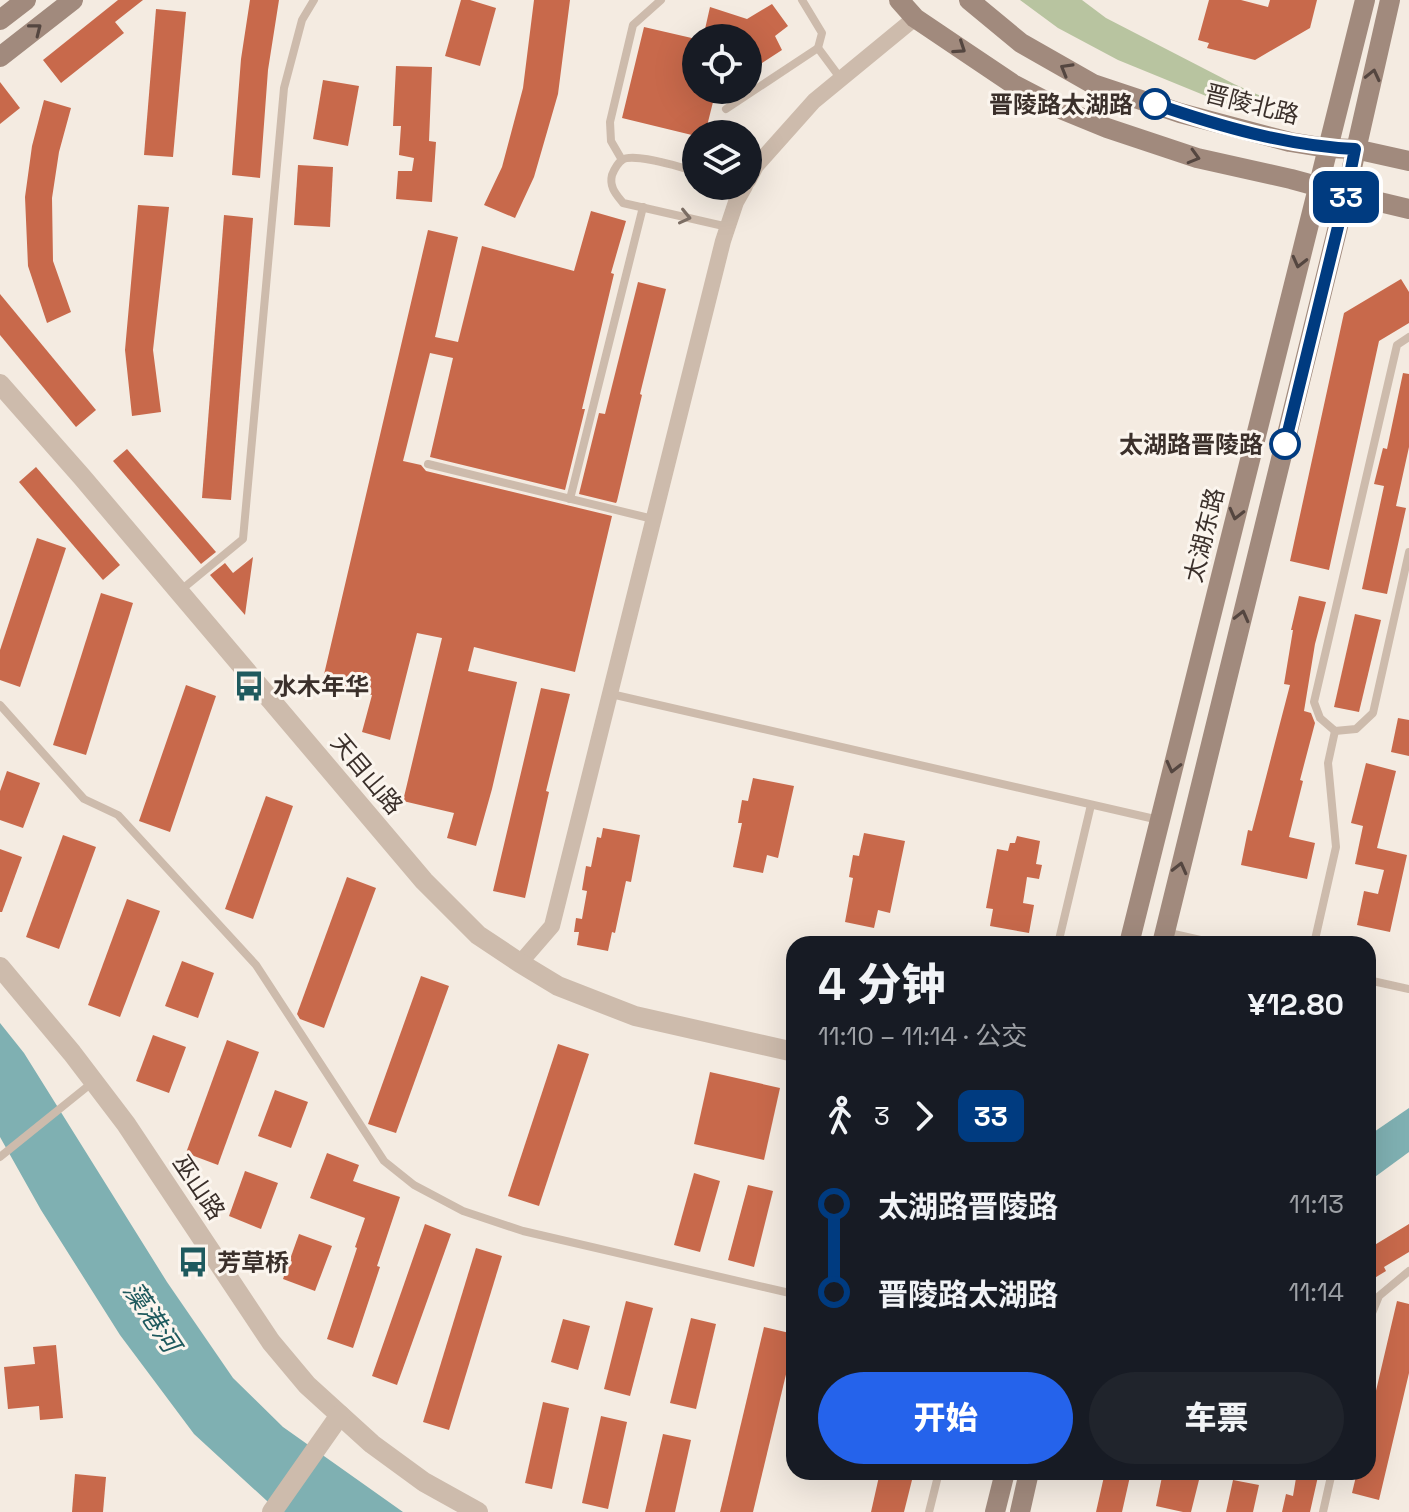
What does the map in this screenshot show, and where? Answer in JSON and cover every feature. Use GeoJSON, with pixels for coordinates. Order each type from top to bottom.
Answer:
{"type":"FeatureCollection","features":[{"type":"Feature","properties":{"kind":"main road"},"geometry":{"type":"LineString","coordinates":[[0,57],[73,0]]}},
{"type":"Feature","properties":{"kind":"main road"},"geometry":{"type":"LineString","coordinates":[[899,0],[915,18],[1013,84],[1063,110],[1197,158],[1409,209]]}},
{"type":"Feature","properties":{"kind":"main road","name":"晋陵北路"},"geometry":{"type":"LineString","coordinates":[[969,0],[1021,43],[1093,84],[1180,113],[1290,142],[1355,149],[1409,161]]}},
{"type":"Feature","properties":{"kind":"main road","name":"太湖东路"},"geometry":{"type":"LineString","coordinates":[[1131,936],[1365,0]]}},
{"type":"Feature","properties":{"kind":"main road"},"geometry":{"type":"LineString","coordinates":[[1163,936],[1346,194],[1390,0]]}},
{"type":"Feature","properties":{"kind":"main road"},"geometry":{"type":"LineString","coordinates":[[0,20],[19,2]]}},
{"type":"Feature","properties":{"kind":"main road"},"geometry":{"type":"LineString","coordinates":[[995,1512],[1003,1480]]}},
{"type":"Feature","properties":{"kind":"main road"},"geometry":{"type":"LineString","coordinates":[[1020,1512],[1027,1480]]}},
{"type":"Feature","properties":{"kind":"street"},"geometry":{"type":"LineString","coordinates":[[762,159],[814,101],[915,18]]}},
{"type":"Feature","properties":{"kind":"street"},"geometry":{"type":"LineString","coordinates":[[520,963],[552,926],[653,519],[737,200]]}},
{"type":"Feature","properties":{"kind":"street","name":"天目山路"},"geometry":{"type":"LineString","coordinates":[[0,384],[424,881],[478,935],[558,986],[635,1016],[786,1050]]}},
{"type":"Feature","properties":{"kind":"street","name":"巫山路"},"geometry":{"type":"LineString","coordinates":[[0,967],[126,1124],[271,1342],[307,1385],[372,1444],[424,1482],[478,1512]]}},
{"type":"Feature","properties":{"kind":"street"},"geometry":{"type":"LineString","coordinates":[[272,1512],[340,1415]]}},
{"type":"Feature","properties":{"kind":"lane"},"geometry":{"type":"LineString","coordinates":[[179,592],[243,539],[284,88],[302,20],[314,0]]}},
{"type":"Feature","properties":{"kind":"lane"},"geometry":{"type":"LineString","coordinates":[[622,160],[611,141],[610,122],[633,25],[661,0]]}},
{"type":"Feature","properties":{"kind":"lane"},"geometry":{"type":"LineString","coordinates":[[726,109],[818,48],[822,33],[802,0]]}},
{"type":"Feature","properties":{"kind":"lane"},"geometry":{"type":"LineString","coordinates":[[818,48],[841,79]]}},
{"type":"Feature","properties":{"kind":"lane"},"geometry":{"type":"LineString","coordinates":[[682,168],[634,157],[622,160],[613,171],[613,191],[623,203],[728,227]]}},
{"type":"Feature","properties":{"kind":"lane"},"geometry":{"type":"LineString","coordinates":[[570,499],[643,207]]}},
{"type":"Feature","properties":{"kind":"lane"},"geometry":{"type":"LineString","coordinates":[[1409,337],[1397,345],[1314,702],[1320,718],[1335,731],[1356,729],[1373,713],[1409,552]]}},
{"type":"Feature","properties":{"kind":"lane"},"geometry":{"type":"LineString","coordinates":[[428,464],[653,519]]}},
{"type":"Feature","properties":{"kind":"lane"},"geometry":{"type":"LineString","coordinates":[[610,694],[1160,820]]}},
{"type":"Feature","properties":{"kind":"lane"},"geometry":{"type":"LineString","coordinates":[[0,705],[84,799],[118,815],[256,965],[384,1161],[414,1185],[463,1211],[523,1231],[786,1292]]}},
{"type":"Feature","properties":{"kind":"lane"},"geometry":{"type":"LineString","coordinates":[[1316,936],[1336,847],[1328,763],[1335,731]]}},
{"type":"Feature","properties":{"kind":"lane"},"geometry":{"type":"LineString","coordinates":[[1060,936],[1091,805]]}},
{"type":"Feature","properties":{"kind":"lane"},"geometry":{"type":"LineString","coordinates":[[1376,982],[1409,989]]}},
{"type":"Feature","properties":{"kind":"lane"},"geometry":{"type":"LineString","coordinates":[[0,1157],[94,1081]]}},
{"type":"Feature","properties":{"kind":"lane"},"geometry":{"type":"LineString","coordinates":[[1376,1303],[1379,1296],[1409,1271]]}},
{"type":"Feature","properties":{"kind":"lane"},"geometry":{"type":"LineString","coordinates":[[929,1512],[937,1480]]}},
{"type":"Feature","properties":{"kind":"lane"},"geometry":{"type":"LineString","coordinates":[[1323,1512],[1330,1480]]}},
{"type":"Feature","properties":{"kind":"green space"},"geometry":{"type":"Polygon","coordinates":[[[1020,0],[1082,0],[1106,18],[1272,101],[1233,107],[1118,60],[1058,28],[1020,0]]]}},
{"type":"Feature","properties":{"kind":"water","name":"藻港河"},"geometry":{"type":"Polygon","coordinates":[[[0,1023],[24,1053],[167,1282],[233,1378],[283,1427],[403,1512],[279,1512],[194,1434],[120,1335],[41,1210],[0,1137],[0,1023]]]}},
{"type":"Feature","properties":{"kind":"water"},"geometry":{"type":"Polygon","coordinates":[[[1409,1108],[1409,1152],[1376,1176],[1376,1131],[1409,1108]]]}},
{"type":"Feature","properties":{"kind":"building"},"geometry":{"type":"Polygon","coordinates":[[[118,0],[143,0],[115,22],[124,33],[61,83],[43,60],[118,0]]]}},
{"type":"Feature","properties":{"kind":"building"},"geometry":{"type":"Polygon","coordinates":[[[250,0],[279,0],[268,70],[260,178],[232,175],[241,59],[250,0]]]}},
{"type":"Feature","properties":{"kind":"building"},"geometry":{"type":"Polygon","coordinates":[[[461,0],[496,8],[480,66],[445,56],[461,0]]]}},
{"type":"Feature","properties":{"kind":"building"},"geometry":{"type":"Polygon","coordinates":[[[534,0],[570,0],[558,94],[534,177],[515,218],[484,205],[502,167],[523,88],[534,0]]]}},
{"type":"Feature","properties":{"kind":"building"},"geometry":{"type":"Polygon","coordinates":[[[1209,0],[1241,0],[1268,7],[1270,0],[1317,0],[1310,28],[1255,60],[1207,48],[1209,43],[1198,40],[1209,0]]]}},
{"type":"Feature","properties":{"kind":"building"},"geometry":{"type":"Polygon","coordinates":[[[772,4],[788,26],[775,36],[782,50],[762,63],[762,24],[706,24],[710,7],[747,19],[772,4]]]}},
{"type":"Feature","properties":{"kind":"building"},"geometry":{"type":"Polygon","coordinates":[[[156,9],[186,12],[173,157],[144,155],[156,9]]]}},
{"type":"Feature","properties":{"kind":"building"},"geometry":{"type":"Polygon","coordinates":[[[644,27],[682,36],[682,104],[712,104],[708,120],[682,120],[682,133],[622,118],[644,27]]]}},
{"type":"Feature","properties":{"kind":"building"},"geometry":{"type":"Polygon","coordinates":[[[396,66],[432,67],[429,141],[436,142],[432,202],[396,199],[398,171],[412,171],[414,158],[399,155],[401,126],[393,126],[396,66]]]}},
{"type":"Feature","properties":{"kind":"building"},"geometry":{"type":"Polygon","coordinates":[[[323,80],[359,86],[348,146],[313,139],[323,80]]]}},
{"type":"Feature","properties":{"kind":"building"},"geometry":{"type":"Polygon","coordinates":[[[0,82],[20,108],[0,124],[0,82]]]}},
{"type":"Feature","properties":{"kind":"building"},"geometry":{"type":"Polygon","coordinates":[[[44,100],[71,108],[59,152],[52,198],[53,261],[71,312],[47,323],[28,266],[25,197],[32,146],[44,100]]]}},
{"type":"Feature","properties":{"kind":"building"},"geometry":{"type":"Polygon","coordinates":[[[298,165],[333,167],[330,227],[294,225],[298,165]]]}},
{"type":"Feature","properties":{"kind":"building"},"geometry":{"type":"Polygon","coordinates":[[[138,205],[169,207],[153,350],[161,412],[132,416],[125,350],[138,205]]]}},
{"type":"Feature","properties":{"kind":"building"},"geometry":{"type":"Polygon","coordinates":[[[591,211],[626,221],[611,273],[614,274],[565,490],[430,457],[453,358],[430,353],[403,461],[421,465],[426,471],[612,516],[575,672],[474,647],[468,671],[517,682],[476,846],[447,838],[454,813],[403,801],[442,638],[417,633],[390,740],[362,732],[372,695],[322,683],[428,230],[458,237],[435,337],[458,342],[482,246],[574,271],[591,211]]]}},
{"type":"Feature","properties":{"kind":"building"},"geometry":{"type":"Polygon","coordinates":[[[224,215],[253,218],[231,500],[202,498],[224,215]]]}},
{"type":"Feature","properties":{"kind":"building"},"geometry":{"type":"Polygon","coordinates":[[[1401,279],[1409,292],[1409,323],[1379,341],[1329,570],[1290,561],[1344,313],[1401,279]]]}},
{"type":"Feature","properties":{"kind":"building"},"geometry":{"type":"Polygon","coordinates":[[[638,282],[666,289],[616,503],[579,494],[599,413],[605,414],[638,282]]]}},
{"type":"Feature","properties":{"kind":"building"},"geometry":{"type":"Polygon","coordinates":[[[0,294],[96,410],[76,427],[0,335],[0,294]]]}},
{"type":"Feature","properties":{"kind":"building"},"geometry":{"type":"Polygon","coordinates":[[[1403,373],[1409,374],[1409,447],[1396,506],[1406,508],[1387,594],[1362,589],[1384,486],[1374,484],[1383,448],[1387,449],[1403,373]]]}},
{"type":"Feature","properties":{"kind":"building"},"geometry":{"type":"Polygon","coordinates":[[[127,449],[216,552],[201,564],[113,461],[127,449]]]}},
{"type":"Feature","properties":{"kind":"building"},"geometry":{"type":"Polygon","coordinates":[[[36,467],[120,565],[103,580],[19,482],[36,467]]]}},
{"type":"Feature","properties":{"kind":"building"},"geometry":{"type":"Polygon","coordinates":[[[37,538],[66,548],[20,687],[0,680],[0,650],[37,538]]]}},
{"type":"Feature","properties":{"kind":"building"},"geometry":{"type":"Polygon","coordinates":[[[253,557],[245,615],[210,575],[225,563],[233,573],[253,557]]]}},
{"type":"Feature","properties":{"kind":"building"},"geometry":{"type":"Polygon","coordinates":[[[101,593],[133,603],[86,755],[53,745],[101,593]]]}},
{"type":"Feature","properties":{"kind":"building"},"geometry":{"type":"Polygon","coordinates":[[[1299,596],[1326,602],[1315,644],[1304,711],[1311,713],[1315,723],[1289,837],[1315,843],[1307,879],[1241,865],[1248,830],[1252,831],[1290,685],[1284,684],[1299,596]]]}},
{"type":"Feature","properties":{"kind":"building"},"geometry":{"type":"Polygon","coordinates":[[[1355,614],[1381,620],[1359,712],[1334,707],[1355,614]]]}},
{"type":"Feature","properties":{"kind":"building"},"geometry":{"type":"Polygon","coordinates":[[[186,685],[216,696],[170,832],[139,821],[186,685]]]}},
{"type":"Feature","properties":{"kind":"building"},"geometry":{"type":"Polygon","coordinates":[[[541,688],[570,694],[546,791],[549,792],[525,898],[493,891],[541,688]]]}},
{"type":"Feature","properties":{"kind":"building"},"geometry":{"type":"Polygon","coordinates":[[[1398,718],[1409,720],[1409,756],[1391,752],[1398,718]]]}},
{"type":"Feature","properties":{"kind":"building"},"geometry":{"type":"Polygon","coordinates":[[[1366,763],[1396,771],[1377,848],[1407,855],[1390,932],[1357,925],[1364,891],[1378,894],[1384,870],[1355,864],[1363,826],[1351,823],[1366,763]]]}},
{"type":"Feature","properties":{"kind":"building"},"geometry":{"type":"Polygon","coordinates":[[[7,771],[40,783],[23,828],[0,820],[0,791],[7,771]]]}},
{"type":"Feature","properties":{"kind":"building"},"geometry":{"type":"Polygon","coordinates":[[[753,778],[794,786],[778,858],[767,855],[763,873],[733,867],[742,823],[738,823],[742,800],[748,801],[753,778]]]}},
{"type":"Feature","properties":{"kind":"building"},"geometry":{"type":"Polygon","coordinates":[[[266,796],[293,806],[253,919],[225,909],[266,796]]]}},
{"type":"Feature","properties":{"kind":"building"},"geometry":{"type":"Polygon","coordinates":[[[603,828],[640,835],[631,882],[626,881],[608,951],[577,945],[579,932],[574,932],[576,918],[582,919],[587,891],[582,890],[586,866],[591,867],[597,837],[601,838],[603,828]]]}},
{"type":"Feature","properties":{"kind":"building"},"geometry":{"type":"Polygon","coordinates":[[[864,833],[905,841],[890,913],[878,910],[874,928],[845,922],[853,878],[849,877],[853,855],[859,856],[864,833]]]}},
{"type":"Feature","properties":{"kind":"building"},"geometry":{"type":"Polygon","coordinates":[[[63,835],[96,847],[59,949],[26,937],[63,835]]]}},
{"type":"Feature","properties":{"kind":"building"},"geometry":{"type":"Polygon","coordinates":[[[1017,836],[1040,841],[1036,864],[1042,865],[1039,879],[1027,877],[1023,903],[1034,905],[1029,933],[990,926],[993,909],[986,908],[997,849],[1008,851],[1010,843],[1015,843],[1017,836]]]}},
{"type":"Feature","properties":{"kind":"building"},"geometry":{"type":"Polygon","coordinates":[[[0,849],[22,857],[2,912],[0,912],[0,849]]]}},
{"type":"Feature","properties":{"kind":"building"},"geometry":{"type":"Polygon","coordinates":[[[347,877],[376,888],[324,1028],[300,1019],[297,1014],[347,877]]]}},
{"type":"Feature","properties":{"kind":"building"},"geometry":{"type":"Polygon","coordinates":[[[127,899],[160,911],[120,1017],[88,1005],[127,899]]]}},
{"type":"Feature","properties":{"kind":"building"},"geometry":{"type":"Polygon","coordinates":[[[182,961],[214,973],[198,1018],[165,1006],[182,961]]]}},
{"type":"Feature","properties":{"kind":"building"},"geometry":{"type":"Polygon","coordinates":[[[421,976],[449,986],[396,1133],[368,1124],[421,976]]]}},
{"type":"Feature","properties":{"kind":"building"},"geometry":{"type":"Polygon","coordinates":[[[153,1035],[186,1047],[169,1093],[136,1081],[153,1035]]]}},
{"type":"Feature","properties":{"kind":"building"},"geometry":{"type":"Polygon","coordinates":[[[227,1040],[259,1052],[218,1165],[186,1153],[227,1040]]]}},
{"type":"Feature","properties":{"kind":"building"},"geometry":{"type":"Polygon","coordinates":[[[558,1044],[589,1054],[539,1206],[508,1196],[558,1044]]]}},
{"type":"Feature","properties":{"kind":"building"},"geometry":{"type":"Polygon","coordinates":[[[710,1072],[780,1088],[764,1160],[694,1144],[710,1072]]]}},
{"type":"Feature","properties":{"kind":"building"},"geometry":{"type":"Polygon","coordinates":[[[275,1090],[308,1102],[291,1148],[258,1136],[275,1090]]]}},
{"type":"Feature","properties":{"kind":"building"},"geometry":{"type":"Polygon","coordinates":[[[327,1153],[359,1165],[353,1181],[400,1197],[353,1348],[327,1339],[365,1218],[310,1198],[327,1153]]]}},
{"type":"Feature","properties":{"kind":"building"},"geometry":{"type":"Polygon","coordinates":[[[245,1171],[278,1183],[261,1229],[229,1216],[245,1171]]]}},
{"type":"Feature","properties":{"kind":"building"},"geometry":{"type":"Polygon","coordinates":[[[694,1173],[720,1181],[700,1252],[674,1245],[694,1173]]]}},
{"type":"Feature","properties":{"kind":"building"},"geometry":{"type":"Polygon","coordinates":[[[748,1185],[773,1191],[754,1267],[728,1260],[748,1185]]]}},
{"type":"Feature","properties":{"kind":"building"},"geometry":{"type":"Polygon","coordinates":[[[425,1224],[451,1234],[397,1385],[372,1376],[425,1224]]]}},
{"type":"Feature","properties":{"kind":"building"},"geometry":{"type":"Polygon","coordinates":[[[1409,1224],[1409,1252],[1384,1267],[1386,1271],[1376,1277],[1376,1244],[1409,1224]]]}},
{"type":"Feature","properties":{"kind":"building"},"geometry":{"type":"Polygon","coordinates":[[[299,1234],[332,1246],[315,1291],[283,1279],[299,1234]]]}},
{"type":"Feature","properties":{"kind":"building"},"geometry":{"type":"Polygon","coordinates":[[[476,1248],[502,1256],[449,1430],[423,1422],[476,1248]]]}},
{"type":"Feature","properties":{"kind":"building"},"geometry":{"type":"Polygon","coordinates":[[[626,1301],[653,1308],[630,1396],[604,1389],[626,1301]]]}},
{"type":"Feature","properties":{"kind":"building"},"geometry":{"type":"Polygon","coordinates":[[[1397,1301],[1409,1304],[1409,1373],[1379,1500],[1352,1493],[1355,1480],[1376,1480],[1376,1391],[1397,1301]]]}},
{"type":"Feature","properties":{"kind":"building"},"geometry":{"type":"Polygon","coordinates":[[[691,1318],[716,1324],[696,1409],[670,1403],[691,1318]]]}},
{"type":"Feature","properties":{"kind":"building"},"geometry":{"type":"Polygon","coordinates":[[[563,1319],[590,1326],[578,1370],[551,1362],[563,1319]]]}},
{"type":"Feature","properties":{"kind":"building"},"geometry":{"type":"Polygon","coordinates":[[[764,1327],[786,1332],[786,1374],[753,1512],[720,1512],[764,1327]]]}},
{"type":"Feature","properties":{"kind":"building"},"geometry":{"type":"Polygon","coordinates":[[[56,1345],[63,1418],[40,1420],[39,1406],[8,1409],[4,1367],[35,1364],[33,1347],[56,1345]]]}},
{"type":"Feature","properties":{"kind":"building"},"geometry":{"type":"Polygon","coordinates":[[[543,1402],[569,1408],[552,1489],[525,1483],[543,1402]]]}},
{"type":"Feature","properties":{"kind":"building"},"geometry":{"type":"Polygon","coordinates":[[[601,1416],[627,1422],[608,1509],[582,1503],[601,1416]]]}},
{"type":"Feature","properties":{"kind":"building"},"geometry":{"type":"Polygon","coordinates":[[[663,1434],[691,1440],[675,1512],[645,1512],[663,1434]]]}},
{"type":"Feature","properties":{"kind":"building"},"geometry":{"type":"Polygon","coordinates":[[[75,1474],[106,1477],[103,1512],[72,1512],[75,1474]]]}},
{"type":"Feature","properties":{"kind":"building"},"geometry":{"type":"Polygon","coordinates":[[[878,1480],[912,1480],[904,1512],[871,1512],[878,1480]]]}},
{"type":"Feature","properties":{"kind":"building"},"geometry":{"type":"Polygon","coordinates":[[[1103,1480],[1129,1480],[1122,1512],[1096,1512],[1103,1480]]]}},
{"type":"Feature","properties":{"kind":"building"},"geometry":{"type":"Polygon","coordinates":[[[1161,1480],[1199,1480],[1191,1512],[1156,1506],[1161,1480]]]}},
{"type":"Feature","properties":{"kind":"building"},"geometry":{"type":"Polygon","coordinates":[[[1233,1480],[1259,1485],[1253,1512],[1226,1512],[1233,1480]]]}},
{"type":"Feature","properties":{"kind":"building"},"geometry":{"type":"Polygon","coordinates":[[[1296,1480],[1317,1480],[1310,1512],[1282,1512],[1286,1494],[1293,1496],[1296,1480]]]}},
{"type":"Feature","properties":{"kind":"bus line","name":"33"},"geometry":{"type":"LineString","coordinates":[[1155,104],[1290,142],[1355,149],[1285,444]]}},
{"type":"Feature","properties":{"kind":"place","name":"晋陵路太湖路"},"geometry":{"type":"Point","coordinates":[1155,104]}},
{"type":"Feature","properties":{"kind":"place","name":"太湖路晋陵路"},"geometry":{"type":"Point","coordinates":[1285,444]}},
{"type":"Feature","properties":{"kind":"place","name":"水木年华"},"geometry":{"type":"Point","coordinates":[249,686]}},
{"type":"Feature","properties":{"kind":"place","name":"芳草桥"},"geometry":{"type":"Point","coordinates":[193,1262]}}]}
